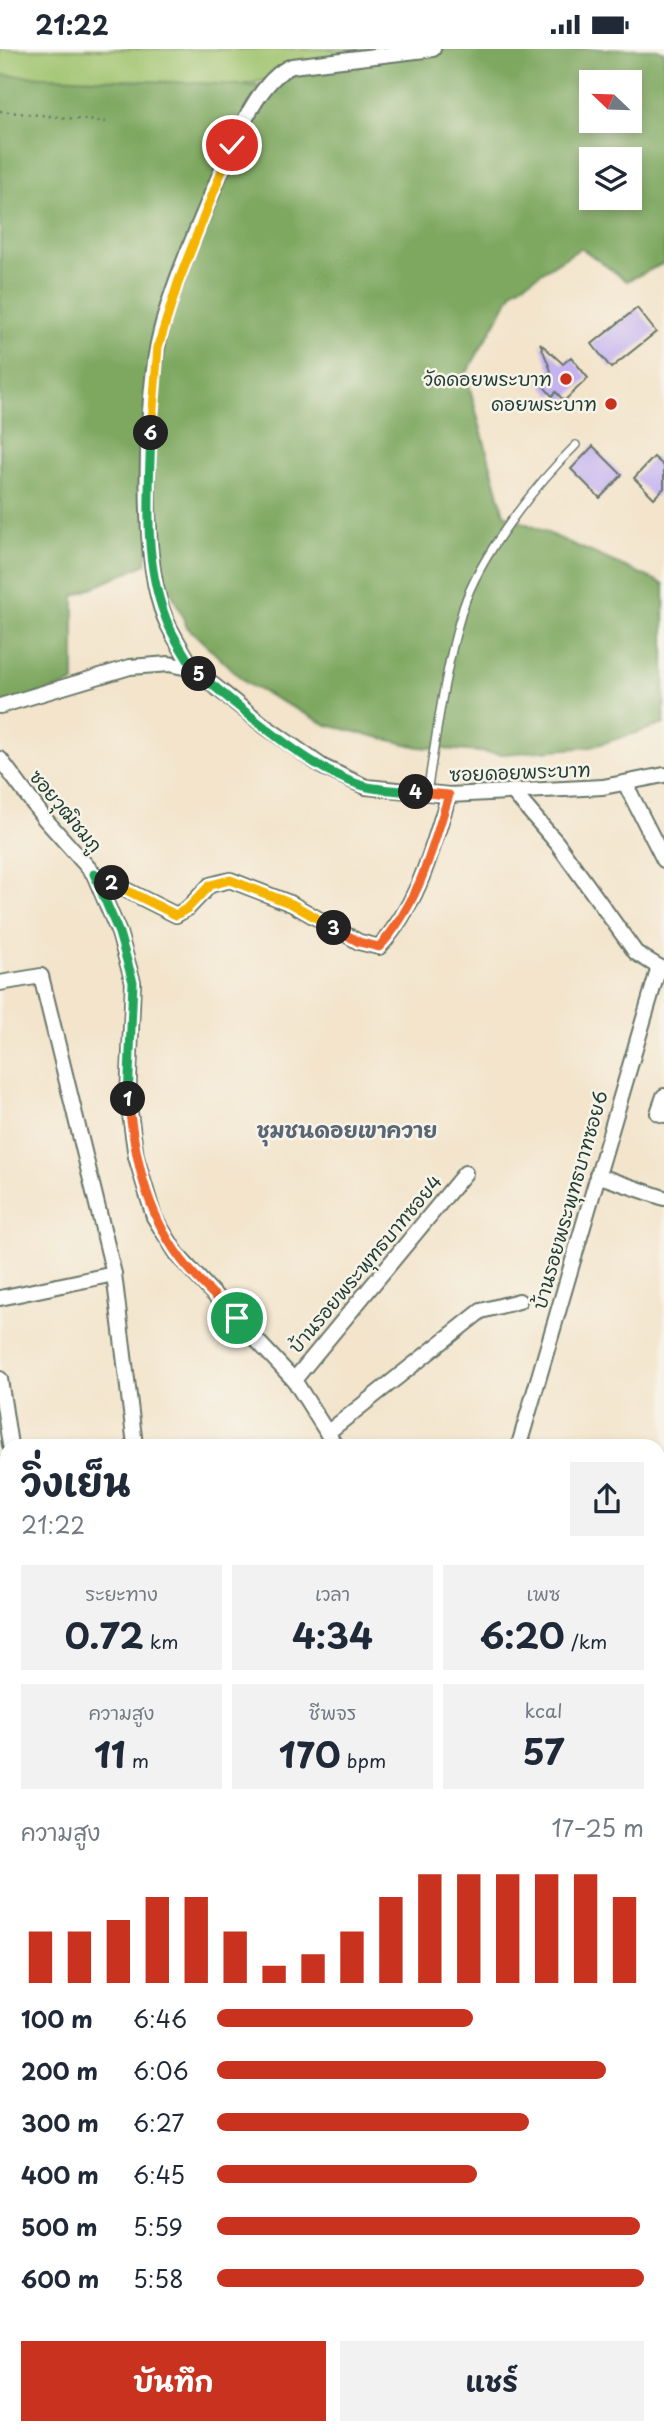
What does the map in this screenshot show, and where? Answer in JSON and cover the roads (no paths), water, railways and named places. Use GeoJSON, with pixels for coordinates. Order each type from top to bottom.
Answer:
{"type":"FeatureCollection","features":[{"type":"Feature","properties":{"kind":"street"},"geometry":{"type":"LineString","coordinates":[[193,669],[165,617],[152,571],[149,490],[152,399],[158,347],[207,206],[232,145],[265,86],[281,70],[292,66],[433,49]]}},
{"type":"Feature","properties":{"kind":"street"},"geometry":{"type":"LineString","coordinates":[[0,706],[130,667],[169,664],[193,669]]}},
{"type":"Feature","properties":{"kind":"street","name":"ซอยดอยพระบาท"},"geometry":{"type":"LineString","coordinates":[[193,669],[266,727],[323,767],[366,787],[449,795],[603,787],[664,775]]}},
{"type":"Feature","properties":{"kind":"street","name":"ซอยวุฒิชมภู"},"geometry":{"type":"LineString","coordinates":[[0,759],[44,818],[94,874],[119,933],[133,982],[128,1099],[136,1157],[155,1217],[179,1257],[294,1380],[331,1439]]}},
{"type":"Feature","properties":{"kind":"street"},"geometry":{"type":"LineString","coordinates":[[625,783],[664,860]]}},
{"type":"Feature","properties":{"kind":"street"},"geometry":{"type":"LineString","coordinates":[[513,792],[557,843],[636,954],[662,968]]}},
{"type":"Feature","properties":{"kind":"street"},"geometry":{"type":"LineString","coordinates":[[94,874],[176,915],[188,908],[210,885],[230,880],[292,904],[359,942],[379,947],[396,928],[419,887],[449,795]]}},
{"type":"Feature","properties":{"kind":"street","name":"บ้านรอยพระพุทธบาทซอย6"},"geometry":{"type":"LineString","coordinates":[[521,1439],[597,1175],[662,968]]}},
{"type":"Feature","properties":{"kind":"street"},"geometry":{"type":"LineString","coordinates":[[0,983],[41,976],[114,1273],[134,1439]]}},
{"type":"Feature","properties":{"kind":"street"},"geometry":{"type":"LineString","coordinates":[[664,1096],[658,1113],[664,1115]]}},
{"type":"Feature","properties":{"kind":"street","name":"บ้านรอยพระพุทธบาทซอย4"},"geometry":{"type":"LineString","coordinates":[[294,1380],[465,1173]]}},
{"type":"Feature","properties":{"kind":"street"},"geometry":{"type":"LineString","coordinates":[[597,1175],[664,1198]]}},
{"type":"Feature","properties":{"kind":"street"},"geometry":{"type":"LineString","coordinates":[[0,1298],[114,1273]]}},
{"type":"Feature","properties":{"kind":"street"},"geometry":{"type":"LineString","coordinates":[[327,1433],[481,1311],[519,1301]]}},
{"type":"Feature","properties":{"kind":"street"},"geometry":{"type":"LineString","coordinates":[[0,1379],[9,1439]]}},
{"type":"Feature","properties":{"kind":"lane"},"geometry":{"type":"LineString","coordinates":[[427,794],[447,674],[464,606],[479,573],[523,505],[548,472],[576,445]]}},
{"type":"Feature","properties":{"kind":"place","name":"วัดดอยพระบาท"},"geometry":{"type":"Point","coordinates":[566,379]}},
{"type":"Feature","properties":{"kind":"place","name":"ดอยพระบาท"},"geometry":{"type":"Point","coordinates":[611,404]}},
{"type":"Feature","properties":{"kind":"district","name":"ชุมชนดอยเขาควาย"},"geometry":{"type":"Point","coordinates":[347,1131]}}]}
